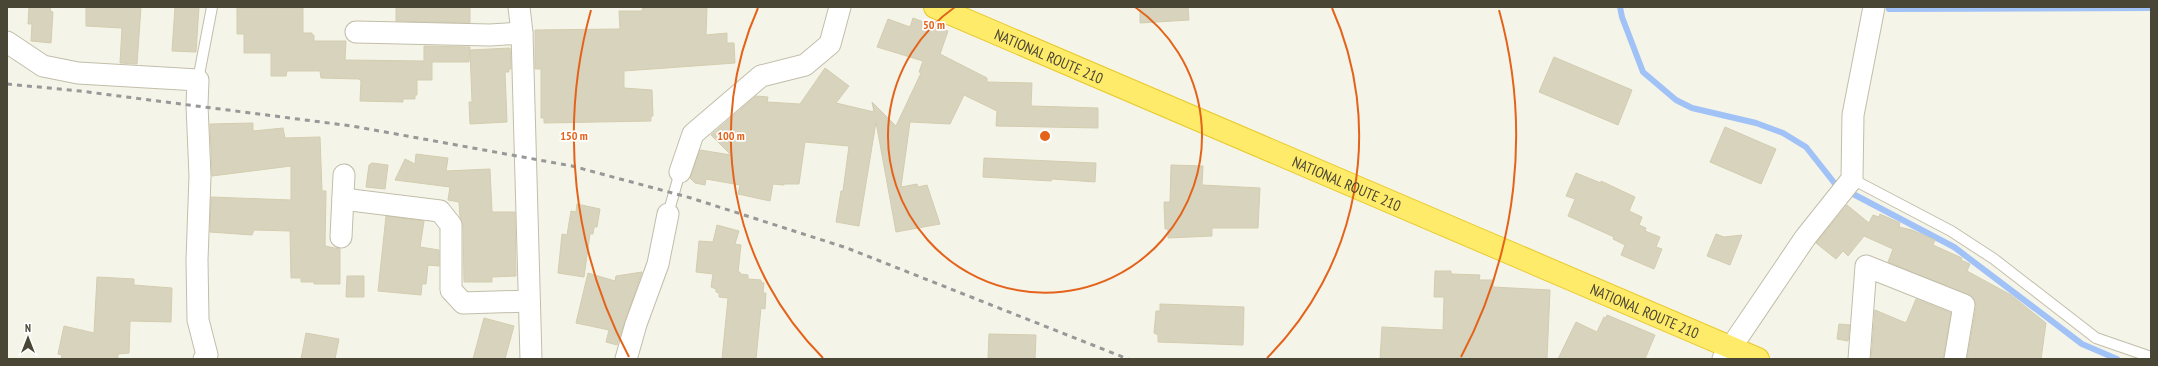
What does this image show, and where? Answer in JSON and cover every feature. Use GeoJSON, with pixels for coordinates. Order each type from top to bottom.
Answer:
{"type":"FeatureCollection","features":[{"type":"Feature","properties":{"kind":"highway","name":"NATIONAL ROUTE 210"},"geometry":{"type":"LineString","coordinates":[[935,7],[1728,353],[1758,359]]}},
{"type":"Feature","properties":{"kind":"street"},"geometry":{"type":"LineString","coordinates":[[519,7],[522,33],[531,359]]}},
{"type":"Feature","properties":{"kind":"street"},"geometry":{"type":"LineString","coordinates":[[680,172],[693,134],[761,76],[805,65],[830,44],[840,7]]}},
{"type":"Feature","properties":{"kind":"street"},"geometry":{"type":"LineString","coordinates":[[1728,353],[1805,238],[1847,186],[1853,114],[1874,7]]}},
{"type":"Feature","properties":{"kind":"street"},"geometry":{"type":"LineString","coordinates":[[356,32],[490,35],[522,33]]}},
{"type":"Feature","properties":{"kind":"street"},"geometry":{"type":"LineString","coordinates":[[7,42],[43,66],[71,71],[198,80],[197,106],[200,176],[197,260],[198,320],[208,358]]}},
{"type":"Feature","properties":{"kind":"street"},"geometry":{"type":"LineString","coordinates":[[341,237],[344,175]]}},
{"type":"Feature","properties":{"kind":"street"},"geometry":{"type":"LineString","coordinates":[[343,199],[440,211],[451,225],[451,290],[463,303],[529,300]]}},
{"type":"Feature","properties":{"kind":"street"},"geometry":{"type":"LineString","coordinates":[[626,359],[636,324],[658,264],[668,214]]}},
{"type":"Feature","properties":{"kind":"street"},"geometry":{"type":"LineString","coordinates":[[1859,359],[1866,266],[1964,305],[1955,359]]}},
{"type":"Feature","properties":{"kind":"lane"},"geometry":{"type":"LineString","coordinates":[[198,80],[212,7]]}},
{"type":"Feature","properties":{"kind":"lane"},"geometry":{"type":"LineString","coordinates":[[668,214],[680,172]]}},
{"type":"Feature","properties":{"kind":"lane"},"geometry":{"type":"LineString","coordinates":[[1847,186],[1952,231],[1994,259],[2096,338],[2151,357]]}},
{"type":"Feature","properties":{"kind":"building"},"geometry":{"type":"Polygon","coordinates":[[[29,7],[51,7],[50,11],[53,12],[51,43],[31,41],[32,24],[28,24],[29,7]]]}},
{"type":"Feature","properties":{"kind":"building"},"geometry":{"type":"Polygon","coordinates":[[[86,7],[141,7],[137,64],[120,63],[122,28],[86,26],[86,7]]]}},
{"type":"Feature","properties":{"kind":"building"},"geometry":{"type":"Polygon","coordinates":[[[175,7],[199,7],[196,52],[172,51],[175,7]]]}},
{"type":"Feature","properties":{"kind":"building"},"geometry":{"type":"Polygon","coordinates":[[[396,7],[470,7],[470,23],[396,21],[396,7]]]}},
{"type":"Feature","properties":{"kind":"building"},"geometry":{"type":"Polygon","coordinates":[[[643,7],[707,7],[706,35],[727,33],[727,43],[734,43],[735,63],[624,71],[624,88],[652,90],[653,116],[651,116],[651,121],[544,123],[544,118],[541,118],[541,69],[535,69],[535,30],[620,29],[619,11],[642,11],[643,7]]]}},
{"type":"Feature","properties":{"kind":"building"},"geometry":{"type":"Polygon","coordinates":[[[1140,7],[1188,7],[1189,20],[1140,23],[1140,7]]]}},
{"type":"Feature","properties":{"kind":"building"},"geometry":{"type":"Polygon","coordinates":[[[237,8],[303,8],[303,33],[312,33],[312,35],[314,35],[314,41],[346,41],[345,60],[424,61],[424,46],[470,47],[469,62],[432,62],[432,80],[417,80],[417,95],[415,95],[415,99],[403,99],[403,102],[360,101],[361,81],[359,79],[321,78],[320,71],[287,71],[286,76],[271,76],[271,53],[244,53],[244,34],[237,34],[237,8]]]}},
{"type":"Feature","properties":{"kind":"building"},"geometry":{"type":"Polygon","coordinates":[[[913,18],[948,31],[940,54],[987,78],[987,82],[1032,83],[1031,106],[1098,108],[1098,128],[996,126],[997,111],[964,95],[950,124],[910,122],[901,187],[917,184],[918,187],[927,185],[940,224],[896,232],[876,122],[859,226],[836,222],[841,191],[843,191],[849,146],[805,142],[799,184],[773,184],[770,201],[738,194],[740,185],[706,179],[705,185],[695,183],[690,178],[700,150],[731,155],[711,135],[756,96],[768,97],[767,102],[800,104],[825,68],[849,86],[836,103],[874,112],[872,102],[896,126],[921,73],[919,72],[923,61],[877,47],[888,19],[910,27],[913,18]]]}},
{"type":"Feature","properties":{"kind":"building"},"geometry":{"type":"Polygon","coordinates":[[[510,48],[511,69],[509,69],[509,72],[505,72],[507,122],[470,124],[469,102],[472,102],[470,50],[510,48]]]}},
{"type":"Feature","properties":{"kind":"building"},"geometry":{"type":"Polygon","coordinates":[[[1554,57],[1632,90],[1618,125],[1539,92],[1554,57]]]}},
{"type":"Feature","properties":{"kind":"building"},"geometry":{"type":"Polygon","coordinates":[[[253,123],[253,131],[283,128],[285,138],[320,137],[322,191],[326,191],[325,246],[340,249],[340,284],[314,284],[314,282],[301,282],[301,278],[291,278],[290,231],[254,230],[252,235],[210,232],[211,197],[291,200],[291,166],[212,176],[210,124],[253,123]]]}},
{"type":"Feature","properties":{"kind":"building"},"geometry":{"type":"Polygon","coordinates":[[[1725,127],[1776,149],[1761,184],[1710,162],[1725,127]]]}},
{"type":"Feature","properties":{"kind":"building"},"geometry":{"type":"Polygon","coordinates":[[[416,154],[448,158],[446,171],[490,169],[492,212],[515,212],[516,276],[492,277],[492,282],[464,282],[463,225],[460,217],[459,202],[448,200],[450,187],[395,180],[405,159],[415,164],[416,154]]]}},
{"type":"Feature","properties":{"kind":"building"},"geometry":{"type":"Polygon","coordinates":[[[984,158],[1096,163],[1095,182],[983,177],[984,158]]]}},
{"type":"Feature","properties":{"kind":"building"},"geometry":{"type":"Polygon","coordinates":[[[372,163],[388,165],[385,189],[366,187],[369,165],[372,163]]]}},
{"type":"Feature","properties":{"kind":"building"},"geometry":{"type":"Polygon","coordinates":[[[1171,165],[1203,166],[1202,185],[1260,188],[1258,228],[1212,228],[1212,236],[1168,238],[1168,229],[1165,229],[1164,202],[1170,202],[1171,165]]]}},
{"type":"Feature","properties":{"kind":"building"},"geometry":{"type":"Polygon","coordinates":[[[1576,173],[1601,183],[1601,181],[1635,197],[1629,211],[1642,217],[1639,225],[1646,228],[1645,231],[1660,237],[1656,247],[1662,249],[1654,269],[1621,255],[1625,245],[1613,239],[1614,237],[1568,216],[1575,199],[1566,196],[1576,173]]]}},
{"type":"Feature","properties":{"kind":"building"},"geometry":{"type":"Polygon","coordinates":[[[577,204],[600,209],[597,227],[594,227],[593,234],[590,234],[584,277],[558,273],[562,234],[567,235],[571,211],[576,212],[577,204]]]}},
{"type":"Feature","properties":{"kind":"building"},"geometry":{"type":"Polygon","coordinates":[[[1847,205],[1869,223],[1873,215],[1879,217],[1880,214],[1900,223],[1899,227],[1912,230],[1935,240],[1933,245],[1962,258],[1961,260],[1970,264],[1967,271],[2011,295],[2046,323],[2041,359],[1967,359],[1976,307],[1973,297],[1888,262],[1893,249],[1864,236],[1848,256],[1843,251],[1836,259],[1816,243],[1847,205]]]}},
{"type":"Feature","properties":{"kind":"building"},"geometry":{"type":"Polygon","coordinates":[[[386,216],[424,221],[420,247],[439,250],[439,266],[428,265],[426,284],[422,284],[421,295],[378,291],[386,216]]]}},
{"type":"Feature","properties":{"kind":"building"},"geometry":{"type":"Polygon","coordinates":[[[717,225],[739,231],[735,244],[741,245],[738,272],[740,272],[740,274],[748,275],[748,279],[761,280],[761,282],[764,283],[763,293],[766,293],[765,309],[761,308],[756,359],[722,359],[728,298],[719,297],[719,293],[716,292],[716,289],[711,287],[713,274],[696,272],[699,241],[713,242],[717,225]]]}},
{"type":"Feature","properties":{"kind":"building"},"geometry":{"type":"Polygon","coordinates":[[[1716,234],[1724,237],[1742,235],[1730,265],[1707,256],[1716,234]]]}},
{"type":"Feature","properties":{"kind":"building"},"geometry":{"type":"Polygon","coordinates":[[[1435,271],[1451,271],[1451,274],[1480,275],[1479,280],[1493,280],[1493,287],[1550,290],[1547,359],[1380,359],[1382,327],[1443,330],[1444,297],[1434,297],[1435,271]]]}},
{"type":"Feature","properties":{"kind":"building"},"geometry":{"type":"Polygon","coordinates":[[[642,272],[617,345],[606,342],[609,330],[576,323],[588,273],[615,281],[616,276],[642,272]]]}},
{"type":"Feature","properties":{"kind":"building"},"geometry":{"type":"Polygon","coordinates":[[[347,276],[364,276],[364,297],[346,297],[347,276]]]}},
{"type":"Feature","properties":{"kind":"building"},"geometry":{"type":"Polygon","coordinates":[[[97,277],[134,279],[134,285],[172,288],[171,322],[130,321],[129,353],[118,354],[118,359],[61,359],[62,355],[58,354],[64,326],[94,333],[97,277]]]}},
{"type":"Feature","properties":{"kind":"building"},"geometry":{"type":"Polygon","coordinates":[[[1916,299],[1951,313],[1943,359],[1871,359],[1875,310],[1906,323],[1916,299]]]}},
{"type":"Feature","properties":{"kind":"building"},"geometry":{"type":"Polygon","coordinates":[[[1160,304],[1244,307],[1243,345],[1158,342],[1158,335],[1154,333],[1156,311],[1160,311],[1160,304]]]}},
{"type":"Feature","properties":{"kind":"building"},"geometry":{"type":"Polygon","coordinates":[[[1607,315],[1655,335],[1645,359],[1558,359],[1576,322],[1597,332],[1604,317],[1606,318],[1607,315]]]}},
{"type":"Feature","properties":{"kind":"building"},"geometry":{"type":"Polygon","coordinates":[[[484,318],[514,326],[505,359],[473,359],[484,318]]]}},
{"type":"Feature","properties":{"kind":"building"},"geometry":{"type":"Polygon","coordinates":[[[1839,324],[1850,325],[1848,341],[1837,339],[1839,324]]]}},
{"type":"Feature","properties":{"kind":"building"},"geometry":{"type":"Polygon","coordinates":[[[306,333],[339,339],[335,359],[301,359],[306,333]]]}},
{"type":"Feature","properties":{"kind":"building"},"geometry":{"type":"Polygon","coordinates":[[[989,334],[1036,335],[1035,359],[988,359],[989,334]]]}},
{"type":"Feature","properties":{"kind":"waterway"},"geometry":{"type":"LineString","coordinates":[[1620,7],[1622,17],[1643,72],[1676,100],[1692,108],[1756,123],[1783,133],[1806,147],[1836,185],[1954,247],[2082,344],[2117,359]]}},
{"type":"Feature","properties":{"kind":"waterway"},"geometry":{"type":"LineString","coordinates":[[1889,7],[1889,9],[2151,8]]}},
{"type":"Feature","properties":{"kind":"railway"},"geometry":{"type":"LineString","coordinates":[[7,84],[80,91],[352,126],[572,166],[691,198],[847,248],[1128,359]]}}]}
